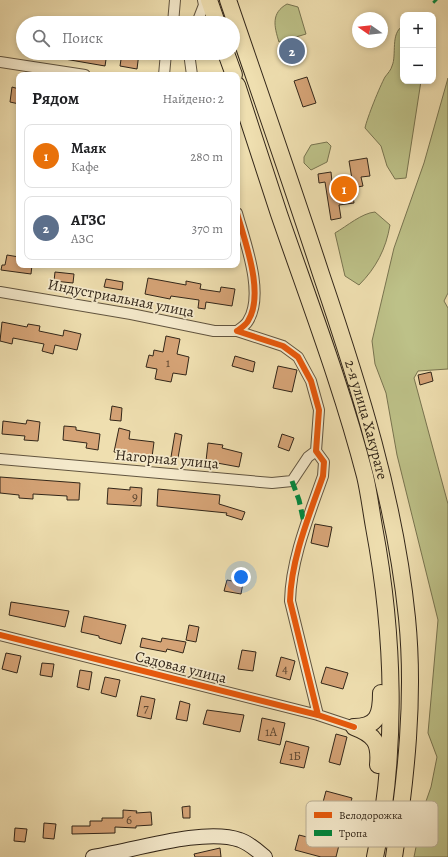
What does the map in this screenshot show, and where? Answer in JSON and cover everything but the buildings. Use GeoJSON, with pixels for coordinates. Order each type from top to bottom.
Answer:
{"type":"FeatureCollection","features":[{"type":"Feature","properties":{"kind":"main road"},"geometry":{"type":"LineString","coordinates":[[209,0],[214,16]]}},
{"type":"Feature","properties":{"kind":"main road","name":"2-я улица Хакурате"},"geometry":{"type":"LineString","coordinates":[[228,0],[233,16]]}},
{"type":"Feature","properties":{"kind":"main road","name":"2-я улица Хакурате"},"geometry":{"type":"LineString","coordinates":[[240,35],[341,331],[371,430],[387,494],[397,545],[407,619],[410,684],[402,801]]}},
{"type":"Feature","properties":{"kind":"main road"},"geometry":{"type":"LineString","coordinates":[[229,60],[233,72]]}},
{"type":"Feature","properties":{"kind":"main road","name":"2-я улица Хакурате"},"geometry":{"type":"LineString","coordinates":[[240,94],[310,297],[366,478],[380,559],[387,616],[390,666],[388,750],[379,801]]}},
{"type":"Feature","properties":{"kind":"main road"},"geometry":{"type":"LineString","coordinates":[[356,445],[367,516],[379,623],[381,709],[379,754],[374,801]]}},
{"type":"Feature","properties":{"kind":"main road"},"geometry":{"type":"LineString","coordinates":[[354,727],[369,725],[376,718],[381,709]]}},
{"type":"Feature","properties":{"kind":"main road"},"geometry":{"type":"LineString","coordinates":[[354,727],[368,734],[375,740],[379,754]]}},
{"type":"Feature","properties":{"kind":"main road"},"geometry":{"type":"LineString","coordinates":[[93,857],[196,836],[215,835],[240,840],[265,857]]}},
{"type":"Feature","properties":{"kind":"main road","name":"2-я улица Хакурате"},"geometry":{"type":"LineString","coordinates":[[397,857],[398,847]]}},
{"type":"Feature","properties":{"kind":"street"},"geometry":{"type":"LineString","coordinates":[[174,16],[175,0]]}},
{"type":"Feature","properties":{"kind":"street"},"geometry":{"type":"LineString","coordinates":[[200,16],[204,4],[203,0]]}},
{"type":"Feature","properties":{"kind":"street"},"geometry":{"type":"LineString","coordinates":[[164,72],[165,60]]}},
{"type":"Feature","properties":{"kind":"street"},"geometry":{"type":"LineString","coordinates":[[190,60],[192,72]]}},
{"type":"Feature","properties":{"kind":"street"},"geometry":{"type":"LineString","coordinates":[[192,72],[193,60]]}},
{"type":"Feature","properties":{"kind":"street"},"geometry":{"type":"LineString","coordinates":[[222,60],[227,72]]}},
{"type":"Feature","properties":{"kind":"street"},"geometry":{"type":"LineString","coordinates":[[0,62],[65,72]]}},
{"type":"Feature","properties":{"kind":"street"},"geometry":{"type":"LineString","coordinates":[[240,107],[259,158],[262,161]]}},
{"type":"Feature","properties":{"kind":"street"},"geometry":{"type":"LineString","coordinates":[[237,331],[248,322],[254,310],[255,294],[240,226]]}},
{"type":"Feature","properties":{"kind":"street","name":"Индустриальная улица"},"geometry":{"type":"LineString","coordinates":[[0,292],[131,314],[214,331],[237,331],[283,346],[298,357],[311,382],[319,410],[316,451]]}},
{"type":"Feature","properties":{"kind":"street"},"geometry":{"type":"LineString","coordinates":[[316,451],[324,462],[323,476],[295,564],[291,581],[290,601],[318,715]]}},
{"type":"Feature","properties":{"kind":"street","name":"Нагорная улица"},"geometry":{"type":"LineString","coordinates":[[0,460],[272,483],[292,481],[308,457],[316,451]]}},
{"type":"Feature","properties":{"kind":"street","name":"Садовая улица"},"geometry":{"type":"LineString","coordinates":[[0,635],[318,715],[354,727]]}},
{"type":"Feature","properties":{"kind":"green space"},"geometry":{"type":"Polygon","coordinates":[[[287,4],[298,7],[306,34],[279,42],[275,20],[278,11],[287,4]]]}},
{"type":"Feature","properties":{"kind":"green space"},"geometry":{"type":"Polygon","coordinates":[[[400,28],[400,84],[421,84],[406,178],[395,179],[387,166],[381,146],[365,128],[380,87],[392,67],[395,39],[400,28]]]}},
{"type":"Feature","properties":{"kind":"green space"},"geometry":{"type":"Polygon","coordinates":[[[448,78],[448,293],[444,301],[448,308],[448,369],[418,371],[414,378],[448,504],[448,857],[414,857],[416,847],[438,847],[438,801],[426,801],[431,787],[437,757],[428,733],[438,620],[397,455],[386,393],[375,364],[372,341],[394,248],[424,163],[448,78]]]}},
{"type":"Feature","properties":{"kind":"green space"},"geometry":{"type":"Polygon","coordinates":[[[327,142],[331,146],[327,162],[311,170],[304,163],[304,157],[311,145],[327,142]]]}},
{"type":"Feature","properties":{"kind":"green space"},"geometry":{"type":"Polygon","coordinates":[[[375,212],[390,225],[386,242],[379,258],[365,279],[359,285],[345,276],[335,233],[360,217],[375,212]]]}},
{"type":"Feature","properties":{"kind":"marked path"},"geometry":{"type":"LineString","coordinates":[[292,481],[299,500],[304,523]]}},
{"type":"Feature","properties":{"kind":"cycle path"},"geometry":{"type":"LineString","coordinates":[[240,224],[252,268],[255,297],[253,310],[248,321],[237,331],[283,346],[298,357],[311,381],[319,410],[316,451],[324,462],[323,476],[297,554],[291,585],[290,601],[318,715]]}},
{"type":"Feature","properties":{"kind":"cycle path"},"geometry":{"type":"LineString","coordinates":[[0,635],[318,715],[354,727]]}},
{"type":"Feature","properties":{"kind":"place","name":"АГЗС"},"geometry":{"type":"Point","coordinates":[292,51]}},
{"type":"Feature","properties":{"kind":"place","name":"Маяк"},"geometry":{"type":"Point","coordinates":[344,189]}}]}
